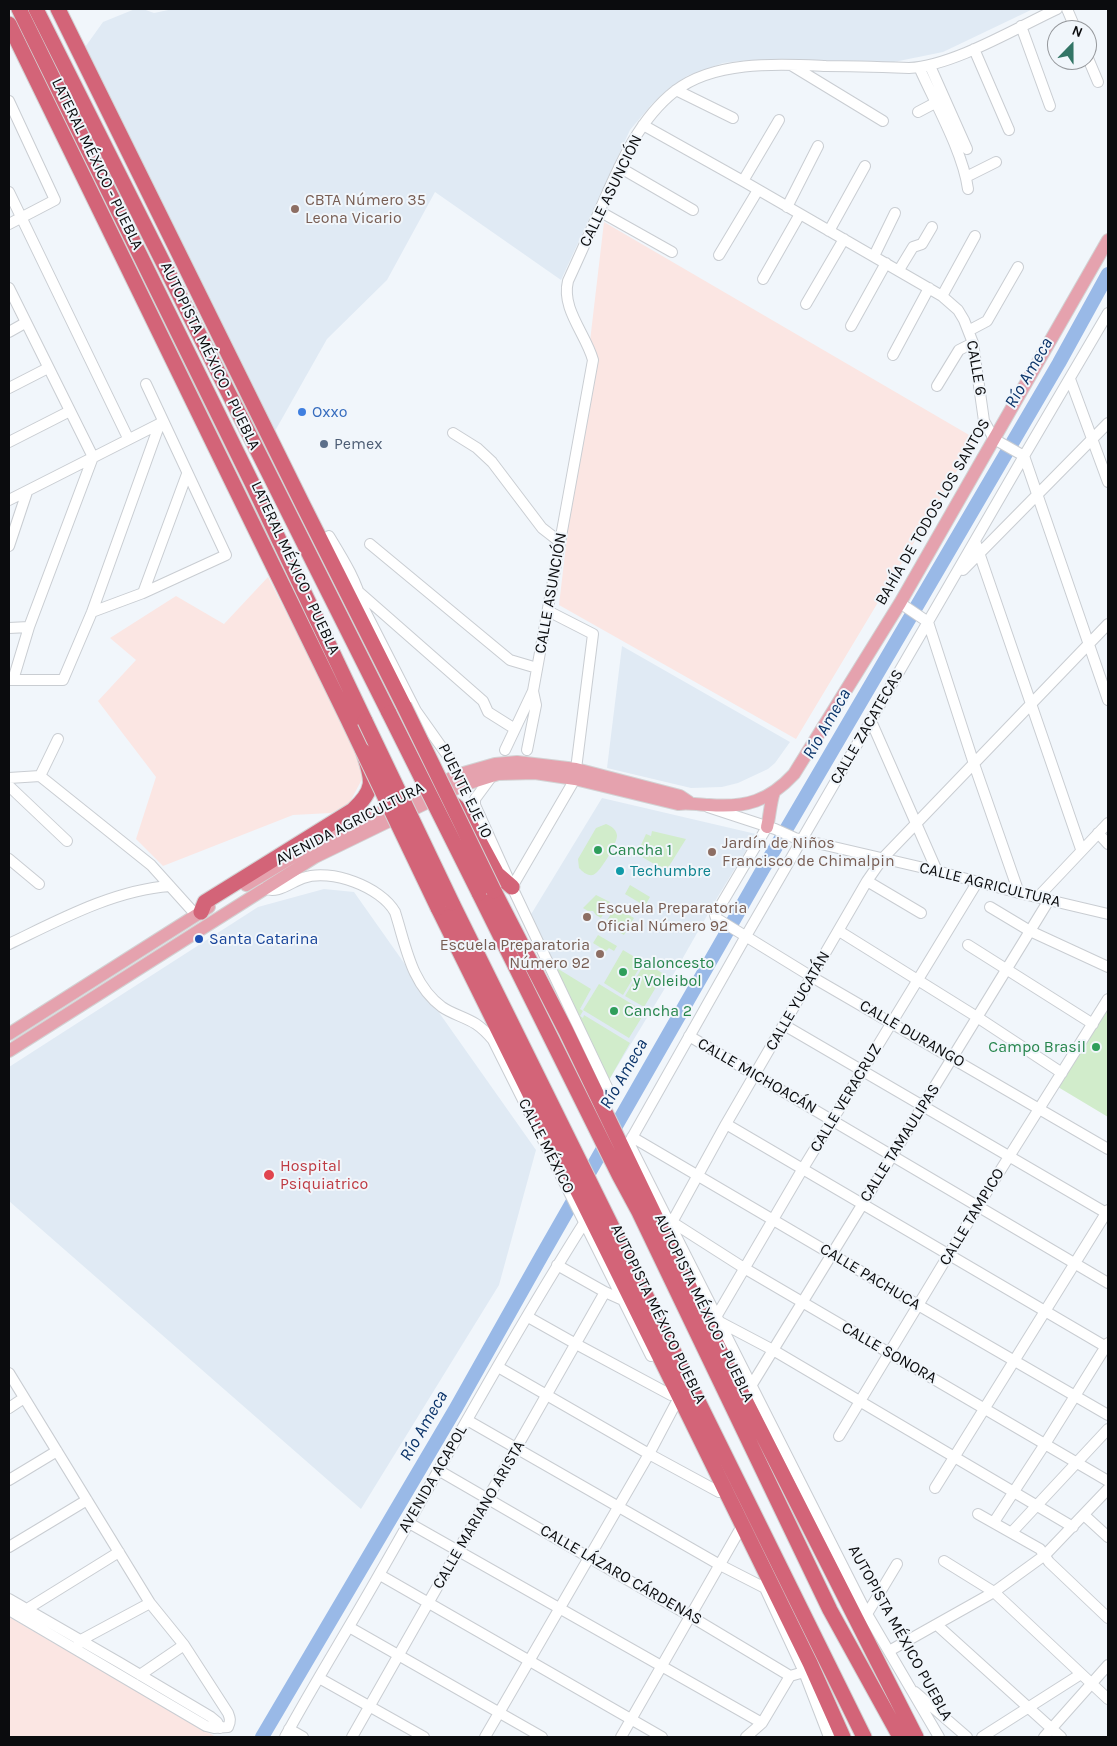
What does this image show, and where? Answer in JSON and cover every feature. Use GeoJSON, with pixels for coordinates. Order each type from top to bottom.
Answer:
{"type":"FeatureCollection","features":[{"type":"Feature","properties":{"kind":"highway","name":"AUTOPISTA MÉXICO - PUEBLA"},"geometry":{"type":"LineString","coordinates":[[19,9],[248,476],[365,721],[445,906]]}},
{"type":"Feature","properties":{"kind":"highway","name":"AUTOPISTA MÉXICO - PUEBLA"},"geometry":{"type":"LineString","coordinates":[[36,9],[388,713]]}},
{"type":"Feature","properties":{"kind":"highway","name":"LATERAL MÉXICO - PUEBLA"},"geometry":{"type":"LineString","coordinates":[[58,9],[366,622],[404,706]]}},
{"type":"Feature","properties":{"kind":"highway","name":"LATERAL MÉXICO - PUEBLA"},"geometry":{"type":"LineString","coordinates":[[9,24],[227,467],[363,751]]}},
{"type":"Feature","properties":{"kind":"highway"},"geometry":{"type":"LineString","coordinates":[[70,78],[158,211]]}},
{"type":"Feature","properties":{"kind":"highway","name":"PUENTE EJE 10"},"geometry":{"type":"LineString","coordinates":[[404,706],[450,800],[486,892]]}},
{"type":"Feature","properties":{"kind":"highway","name":"PUENTE EJE 10"},"geometry":{"type":"LineString","coordinates":[[388,713],[486,892]]}},
{"type":"Feature","properties":{"kind":"highway"},"geometry":{"type":"LineString","coordinates":[[363,751],[592,1185],[864,1737]]}},
{"type":"Feature","properties":{"kind":"highway"},"geometry":{"type":"LineString","coordinates":[[198,913],[205,902],[344,816],[361,803],[369,790],[372,779],[363,751]]}},
{"type":"Feature","properties":{"kind":"highway"},"geometry":{"type":"LineString","coordinates":[[450,800],[464,813],[497,874],[512,887]]}},
{"type":"Feature","properties":{"kind":"highway","name":"AUTOPISTA MÉXICO - PUEBLA"},"geometry":{"type":"LineString","coordinates":[[486,892],[592,1123],[639,1212],[830,1610],[900,1737]]}},
{"type":"Feature","properties":{"kind":"highway","name":"AUTOPISTA MÉXICO PUEBLA"},"geometry":{"type":"LineString","coordinates":[[486,892],[566,1031],[628,1161],[725,1347],[916,1737]]}},
{"type":"Feature","properties":{"kind":"highway","name":"AUTOPISTA MÉXICO PUEBLA"},"geometry":{"type":"LineString","coordinates":[[445,906],[586,1219],[810,1663],[843,1737]]}},
{"type":"Feature","properties":{"kind":"highway"},"geometry":{"type":"LineString","coordinates":[[838,1686],[840,1712],[851,1737]]}},
{"type":"Feature","properties":{"kind":"main road","name":"BAHÍA DE TODOS LOS SANTOS"},"geometry":{"type":"LineString","coordinates":[[694,803],[725,806],[752,804],[782,787],[794,774],[902,605],[997,441],[1108,240]]}},
{"type":"Feature","properties":{"kind":"main road","name":"AVENIDA AGRICULTURA"},"geometry":{"type":"LineString","coordinates":[[9,1034],[198,913],[310,848],[460,774],[495,764],[517,762],[680,796],[694,803]]}},
{"type":"Feature","properties":{"kind":"main road","name":"AVENIDA AGRICULTURA"},"geometry":{"type":"LineString","coordinates":[[9,1051],[315,857],[463,785],[492,776],[534,773],[576,774]]}},
{"type":"Feature","properties":{"kind":"main road"},"geometry":{"type":"LineString","coordinates":[[771,828],[769,807],[774,792]]}},
{"type":"Feature","properties":{"kind":"street","name":"CALLE ASUNCIÓN"},"geometry":{"type":"LineString","coordinates":[[505,750],[533,691],[593,360],[567,297],[566,288],[619,167],[643,126],[655,110],[676,90],[696,79],[725,69],[756,65],[924,67],[974,49],[1057,9]]}},
{"type":"Feature","properties":{"kind":"street"},"geometry":{"type":"LineString","coordinates":[[1021,26],[1050,106]]}},
{"type":"Feature","properties":{"kind":"street"},"geometry":{"type":"LineString","coordinates":[[974,49],[1009,130]]}},
{"type":"Feature","properties":{"kind":"street"},"geometry":{"type":"LineString","coordinates":[[790,65],[883,121]]}},
{"type":"Feature","properties":{"kind":"street"},"geometry":{"type":"LineString","coordinates":[[924,67],[935,103],[948,130],[966,177],[968,189]]}},
{"type":"Feature","properties":{"kind":"street"},"geometry":{"type":"LineString","coordinates":[[924,67],[967,149]]}},
{"type":"Feature","properties":{"kind":"street"},"geometry":{"type":"LineString","coordinates":[[1093,70],[1098,82]]}},
{"type":"Feature","properties":{"kind":"street"},"geometry":{"type":"LineString","coordinates":[[676,90],[733,118]]}},
{"type":"Feature","properties":{"kind":"street"},"geometry":{"type":"LineString","coordinates":[[9,101],[55,200],[9,224]]}},
{"type":"Feature","properties":{"kind":"street"},"geometry":{"type":"LineString","coordinates":[[918,112],[935,103]]}},
{"type":"Feature","properties":{"kind":"street"},"geometry":{"type":"LineString","coordinates":[[743,181],[779,120]]}},
{"type":"Feature","properties":{"kind":"street","name":"CALLE 6"},"geometry":{"type":"LineString","coordinates":[[643,126],[899,270],[942,296],[958,310],[970,330],[973,342],[984,421],[997,441]]}},
{"type":"Feature","properties":{"kind":"street"},"geometry":{"type":"LineString","coordinates":[[787,207],[818,146]]}},
{"type":"Feature","properties":{"kind":"street"},"geometry":{"type":"LineString","coordinates":[[966,177],[996,162]]}},
{"type":"Feature","properties":{"kind":"street"},"geometry":{"type":"LineString","coordinates":[[830,231],[865,166]]}},
{"type":"Feature","properties":{"kind":"street"},"geometry":{"type":"LineString","coordinates":[[619,167],[693,210]]}},
{"type":"Feature","properties":{"kind":"street"},"geometry":{"type":"LineString","coordinates":[[719,255],[758,190]]}},
{"type":"Feature","properties":{"kind":"street"},"geometry":{"type":"LineString","coordinates":[[9,192],[128,438]]}},
{"type":"Feature","properties":{"kind":"street"},"geometry":{"type":"LineString","coordinates":[[599,212],[672,252]]}},
{"type":"Feature","properties":{"kind":"street"},"geometry":{"type":"LineString","coordinates":[[763,279],[800,214]]}},
{"type":"Feature","properties":{"kind":"street"},"geometry":{"type":"LineString","coordinates":[[874,256],[895,214]]}},
{"type":"Feature","properties":{"kind":"street"},"geometry":{"type":"LineString","coordinates":[[899,270],[913,247],[922,244],[932,227]]}},
{"type":"Feature","properties":{"kind":"street"},"geometry":{"type":"LineString","coordinates":[[942,296],[975,236]]}},
{"type":"Feature","properties":{"kind":"street"},"geometry":{"type":"LineString","coordinates":[[806,304],[844,240]]}},
{"type":"Feature","properties":{"kind":"street"},"geometry":{"type":"LineString","coordinates":[[851,326],[886,263]]}},
{"type":"Feature","properties":{"kind":"street"},"geometry":{"type":"LineString","coordinates":[[970,330],[987,321],[1018,267]]}},
{"type":"Feature","properties":{"kind":"street"},"geometry":{"type":"LineString","coordinates":[[9,288],[93,457],[11,680],[62,680],[92,612],[162,422]]}},
{"type":"Feature","properties":{"kind":"street"},"geometry":{"type":"LineString","coordinates":[[893,355],[929,288]]}},
{"type":"Feature","properties":{"kind":"street","name":"CALLE ZACATECAS"},"geometry":{"type":"LineString","coordinates":[[631,1140],[743,935],[798,839],[952,582],[975,541],[1019,453],[1070,379],[1108,313]]}},
{"type":"Feature","properties":{"kind":"street"},"geometry":{"type":"LineString","coordinates":[[9,332],[25,323]]}},
{"type":"Feature","properties":{"kind":"street"},"geometry":{"type":"LineString","coordinates":[[937,386],[959,350],[973,342]]}},
{"type":"Feature","properties":{"kind":"street"},"geometry":{"type":"LineString","coordinates":[[9,388],[48,368]]}},
{"type":"Feature","properties":{"kind":"street"},"geometry":{"type":"LineString","coordinates":[[1070,379],[1108,482]]}},
{"type":"Feature","properties":{"kind":"street"},"geometry":{"type":"LineString","coordinates":[[92,612],[143,592],[226,555],[162,422],[146,384]]}},
{"type":"Feature","properties":{"kind":"street"},"geometry":{"type":"LineString","coordinates":[[9,442],[70,412]]}},
{"type":"Feature","properties":{"kind":"street"},"geometry":{"type":"LineString","coordinates":[[9,500],[162,422]]}},
{"type":"Feature","properties":{"kind":"street"},"geometry":{"type":"LineString","coordinates":[[952,582],[1108,423]]}},
{"type":"Feature","properties":{"kind":"street"},"geometry":{"type":"LineString","coordinates":[[453,434],[477,448],[486,457],[542,528],[560,542]]}},
{"type":"Feature","properties":{"kind":"street"},"geometry":{"type":"LineString","coordinates":[[997,441],[1019,453],[1108,700]]}},
{"type":"Feature","properties":{"kind":"street"},"geometry":{"type":"LineString","coordinates":[[143,592],[187,474]]}},
{"type":"Feature","properties":{"kind":"street"},"geometry":{"type":"LineString","coordinates":[[9,546],[27,492]]}},
{"type":"Feature","properties":{"kind":"street"},"geometry":{"type":"LineString","coordinates":[[330,536],[360,593],[366,622],[416,711],[450,759]]}},
{"type":"Feature","properties":{"kind":"street"},"geometry":{"type":"LineString","coordinates":[[975,541],[1081,849]]}},
{"type":"Feature","properties":{"kind":"street"},"geometry":{"type":"LineString","coordinates":[[370,544],[510,660],[537,668]]}},
{"type":"Feature","properties":{"kind":"street"},"geometry":{"type":"LineString","coordinates":[[360,593],[483,702],[488,712],[515,730]]}},
{"type":"Feature","properties":{"kind":"street"},"geometry":{"type":"LineString","coordinates":[[902,605],[928,622],[974,764],[1019,893]]}},
{"type":"Feature","properties":{"kind":"street"},"geometry":{"type":"LineString","coordinates":[[512,887],[576,774],[593,634],[548,611]]}},
{"type":"Feature","properties":{"kind":"street","name":"CALLE YUCATÁN"},"geometry":{"type":"LineString","coordinates":[[672,1223],[726,1124],[867,881],[883,858],[1108,624]]}},
{"type":"Feature","properties":{"kind":"street"},"geometry":{"type":"LineString","coordinates":[[9,628],[29,627]]}},
{"type":"Feature","properties":{"kind":"street","name":"CALLE ASUNCIÓN"},"geometry":{"type":"LineString","coordinates":[[527,750],[536,705],[533,691]]}},
{"type":"Feature","properties":{"kind":"street"},"geometry":{"type":"LineString","coordinates":[[871,720],[937,871]]}},
{"type":"Feature","properties":{"kind":"street"},"geometry":{"type":"LineString","coordinates":[[58,738],[40,776],[9,785],[67,841]]}},
{"type":"Feature","properties":{"kind":"street"},"geometry":{"type":"LineString","coordinates":[[40,776],[151,865],[198,913]]}},
{"type":"Feature","properties":{"kind":"street"},"geometry":{"type":"LineString","coordinates":[[492,776],[475,799],[475,805],[608,1088]]}},
{"type":"Feature","properties":{"kind":"street","name":"CALLE AGRICULTURA"},"geometry":{"type":"LineString","coordinates":[[694,803],[771,828],[798,839],[937,871],[1108,914]]}},
{"type":"Feature","properties":{"kind":"street"},"geometry":{"type":"LineString","coordinates":[[1038,897],[1081,849],[1108,823]]}},
{"type":"Feature","properties":{"kind":"street","name":"CALLE DURANGO"},"geometry":{"type":"LineString","coordinates":[[771,828],[715,914],[719,920],[812,977],[1108,1149]]}},
{"type":"Feature","properties":{"kind":"street"},"geometry":{"type":"LineString","coordinates":[[1098,833],[1108,844]]}},
{"type":"Feature","properties":{"kind":"street"},"geometry":{"type":"LineString","coordinates":[[9,859],[39,884]]}},
{"type":"Feature","properties":{"kind":"street","name":"CALLE MÉXICO"},"geometry":{"type":"LineString","coordinates":[[264,888],[273,891],[303,878],[315,875],[328,876],[352,881],[381,896],[390,904],[413,970],[431,998],[453,1014],[476,1024],[493,1040],[564,1173]]}},
{"type":"Feature","properties":{"kind":"street"},"geometry":{"type":"LineString","coordinates":[[867,881],[921,913]]}},
{"type":"Feature","properties":{"kind":"street","name":"CALLE VERACRUZ"},"geometry":{"type":"LineString","coordinates":[[717,1319],[744,1268],[802,1170],[978,881]]}},
{"type":"Feature","properties":{"kind":"street"},"geometry":{"type":"LineString","coordinates":[[9,944],[66,917],[134,891],[170,886]]}},
{"type":"Feature","properties":{"kind":"street","name":"CALLE TAMAULIPAS"},"geometry":{"type":"LineString","coordinates":[[751,1386],[1050,900]]}},
{"type":"Feature","properties":{"kind":"street"},"geometry":{"type":"LineString","coordinates":[[990,907],[1030,931],[1108,967]]}},
{"type":"Feature","properties":{"kind":"street"},"geometry":{"type":"LineString","coordinates":[[839,932],[977,1017],[1062,1074]]}},
{"type":"Feature","properties":{"kind":"street"},"geometry":{"type":"LineString","coordinates":[[968,945],[1093,1024]]}},
{"type":"Feature","properties":{"kind":"street","name":"CALLE TAMPICO"},"geometry":{"type":"LineString","coordinates":[[839,1436],[1009,1155],[1040,1109],[1108,999]]}},
{"type":"Feature","properties":{"kind":"street"},"geometry":{"type":"LineString","coordinates":[[784,1025],[1108,1213],[935,1488]]}},
{"type":"Feature","properties":{"kind":"street","name":"CALLE MICHOACÁN"},"geometry":{"type":"LineString","coordinates":[[689,1036],[1108,1283]]}},
{"type":"Feature","properties":{"kind":"street"},"geometry":{"type":"LineString","coordinates":[[726,1124],[1107,1346],[994,1522]]}},
{"type":"Feature","properties":{"kind":"street","name":"CALLE PACHUCA"},"geometry":{"type":"LineString","coordinates":[[631,1140],[698,1176],[918,1306],[1108,1415]]}},
{"type":"Feature","properties":{"kind":"street","name":"AUTOPISTA MÉXICO PUEBLA"},"geometry":{"type":"LineString","coordinates":[[631,1140],[717,1319],[725,1347],[751,1386],[867,1614],[939,1737]]}},
{"type":"Feature","properties":{"kind":"street","name":"AUTOPISTA MÉXICO PUEBLA"},"geometry":{"type":"LineString","coordinates":[[586,1219],[600,1252],[627,1301],[673,1399],[739,1531],[804,1672],[829,1737]]}},
{"type":"Feature","properties":{"kind":"street","name":"AVENIDA ACAPOL"},"geometry":{"type":"LineString","coordinates":[[287,1733],[557,1265],[586,1219]]}},
{"type":"Feature","properties":{"kind":"street","name":"CALLE SONORA"},"geometry":{"type":"LineString","coordinates":[[672,1223],[744,1268],[1108,1481]]}},
{"type":"Feature","properties":{"kind":"street"},"geometry":{"type":"LineString","coordinates":[[557,1265],[605,1292],[627,1301]]}},
{"type":"Feature","properties":{"kind":"street","name":"CALLE MARIANO ARISTA"},"geometry":{"type":"LineString","coordinates":[[352,1737],[605,1292]]}},
{"type":"Feature","properties":{"kind":"street"},"geometry":{"type":"LineString","coordinates":[[485,1737],[649,1454],[673,1399],[528,1317]]}},
{"type":"Feature","properties":{"kind":"street"},"geometry":{"type":"LineString","coordinates":[[717,1319],[1074,1526]]}},
{"type":"Feature","properties":{"kind":"street"},"geometry":{"type":"LineString","coordinates":[[498,1367],[719,1492]]}},
{"type":"Feature","properties":{"kind":"street"},"geometry":{"type":"LineString","coordinates":[[9,1372],[150,1603],[184,1645],[228,1713],[230,1718],[224,1727]]}},
{"type":"Feature","properties":{"kind":"street"},"geometry":{"type":"LineString","coordinates":[[9,1408],[24,1398]]}},
{"type":"Feature","properties":{"kind":"street"},"geometry":{"type":"LineString","coordinates":[[467,1420],[765,1588]]}},
{"type":"Feature","properties":{"kind":"street"},"geometry":{"type":"LineString","coordinates":[[1012,1532],[1108,1430]]}},
{"type":"Feature","properties":{"kind":"street"},"geometry":{"type":"LineString","coordinates":[[9,1480],[57,1451]]}},
{"type":"Feature","properties":{"kind":"street","name":"CALLE LÁZARO CÁRDENAS"},"geometry":{"type":"LineString","coordinates":[[438,1470],[790,1676]]}},
{"type":"Feature","properties":{"kind":"street"},"geometry":{"type":"LineString","coordinates":[[889,1651],[994,1592],[1045,1555],[1108,1489]]}},
{"type":"Feature","properties":{"kind":"street"},"geometry":{"type":"LineString","coordinates":[[9,1547],[87,1500]]}},
{"type":"Feature","properties":{"kind":"street"},"geometry":{"type":"LineString","coordinates":[[978,1514],[1040,1549],[1049,1562],[1108,1618]]}},
{"type":"Feature","properties":{"kind":"street"},"geometry":{"type":"LineString","coordinates":[[1084,1515],[1108,1536]]}},
{"type":"Feature","properties":{"kind":"street"},"geometry":{"type":"LineString","coordinates":[[408,1523],[762,1723]]}},
{"type":"Feature","properties":{"kind":"street"},"geometry":{"type":"LineString","coordinates":[[621,1737],[739,1531]]}},
{"type":"Feature","properties":{"kind":"street"},"geometry":{"type":"LineString","coordinates":[[26,1609],[119,1552]]}},
{"type":"Feature","properties":{"kind":"street"},"geometry":{"type":"LineString","coordinates":[[944,1561],[994,1592],[1108,1699]]}},
{"type":"Feature","properties":{"kind":"street"},"geometry":{"type":"LineString","coordinates":[[867,1614],[897,1564]]}},
{"type":"Feature","properties":{"kind":"street"},"geometry":{"type":"LineString","coordinates":[[380,1574],[662,1737]]}},
{"type":"Feature","properties":{"kind":"street"},"geometry":{"type":"LineString","coordinates":[[9,1599],[26,1609],[41,1623]]}},
{"type":"Feature","properties":{"kind":"street"},"geometry":{"type":"LineString","coordinates":[[79,1645],[150,1603]]}},
{"type":"Feature","properties":{"kind":"street"},"geometry":{"type":"LineString","coordinates":[[9,1610],[41,1623],[118,1667],[206,1726],[224,1727]]}},
{"type":"Feature","properties":{"kind":"street"},"geometry":{"type":"LineString","coordinates":[[937,1624],[1028,1709],[1061,1737]]}},
{"type":"Feature","properties":{"kind":"street"},"geometry":{"type":"LineString","coordinates":[[349,1627],[542,1737]]}},
{"type":"Feature","properties":{"kind":"street"},"geometry":{"type":"LineString","coordinates":[[140,1675],[184,1645]]}},
{"type":"Feature","properties":{"kind":"street"},"geometry":{"type":"LineString","coordinates":[[1044,1737],[1108,1665]]}},
{"type":"Feature","properties":{"kind":"street"},"geometry":{"type":"LineString","coordinates":[[118,1667],[140,1675],[224,1727]]}},
{"type":"Feature","properties":{"kind":"street"},"geometry":{"type":"LineString","coordinates":[[746,1737],[762,1723],[790,1676],[804,1672]]}},
{"type":"Feature","properties":{"kind":"street"},"geometry":{"type":"LineString","coordinates":[[982,1737],[1081,1674]]}},
{"type":"Feature","properties":{"kind":"street"},"geometry":{"type":"LineString","coordinates":[[319,1678],[424,1737]]}},
{"type":"Feature","properties":{"kind":"street"},"geometry":{"type":"LineString","coordinates":[[907,1685],[967,1737]]}},
{"type":"Feature","properties":{"kind":"street"},"geometry":{"type":"LineString","coordinates":[[287,1733],[304,1737]]}},
{"type":"Feature","properties":{"kind":"shaded area","name":"CBTA Número 35 Leona Vicario"},"geometry":{"type":"Polygon","coordinates":[[[135,9],[143,9],[154,13],[173,9],[1033,9],[943,52],[889,63],[788,60],[740,61],[723,63],[687,76],[667,90],[652,104],[630,130],[561,280],[435,192],[387,280],[327,339],[275,431],[152,183],[83,50],[103,22],[135,9]]]}},
{"type":"Feature","properties":{"kind":"shaded area"},"geometry":{"type":"Polygon","coordinates":[[[604,222],[976,439],[796,739],[559,605],[604,222]]]}},
{"type":"Feature","properties":{"kind":"shaded area"},"geometry":{"type":"Polygon","coordinates":[[[268,577],[359,754],[364,770],[361,781],[349,804],[331,813],[293,815],[163,866],[136,839],[156,777],[98,701],[136,660],[110,638],[176,596],[224,624],[268,577]]]}},
{"type":"Feature","properties":{"kind":"shaded area"},"geometry":{"type":"Polygon","coordinates":[[[622,646],[790,742],[775,763],[768,769],[738,783],[722,787],[691,788],[607,768],[622,646]]]}},
{"type":"Feature","properties":{"kind":"shaded area","name":"Escuela Preparatoria Número 92"},"geometry":{"type":"Polygon","coordinates":[[[602,798],[756,834],[609,1080],[530,916],[602,798]]]}},
{"type":"Feature","properties":{"kind":"shaded area","name":"Hospital Psiquiatrico"},"geometry":{"type":"Polygon","coordinates":[[[324,889],[354,892],[536,1150],[499,1285],[361,1509],[9,1201],[9,1067],[258,907],[324,889]]]}},
{"type":"Feature","properties":{"kind":"shaded area"},"geometry":{"type":"Polygon","coordinates":[[[9,1617],[216,1737],[9,1737],[9,1617]]]}},
{"type":"Feature","properties":{"kind":"green space","name":"Cancha 1"},"geometry":{"type":"Polygon","coordinates":[[[606,824],[613,828],[617,839],[600,869],[593,875],[587,874],[579,868],[578,859],[596,828],[606,824]]]}},
{"type":"Feature","properties":{"kind":"green space"},"geometry":{"type":"Polygon","coordinates":[[[652,831],[686,839],[666,871],[637,854],[646,834],[651,836],[652,831]]]}},
{"type":"Feature","properties":{"kind":"green space"},"geometry":{"type":"Polygon","coordinates":[[[630,885],[650,897],[645,906],[625,894],[630,885]]]}},
{"type":"Feature","properties":{"kind":"green space"},"geometry":{"type":"Polygon","coordinates":[[[596,895],[610,902],[601,918],[593,911],[583,908],[596,895]]]}},
{"type":"Feature","properties":{"kind":"green space"},"geometry":{"type":"Polygon","coordinates":[[[615,907],[634,918],[624,935],[605,924],[615,907]]]}},
{"type":"Feature","properties":{"kind":"green space"},"geometry":{"type":"Polygon","coordinates":[[[598,935],[617,946],[614,951],[609,948],[606,951],[593,943],[598,935]]]}},
{"type":"Feature","properties":{"kind":"green space","name":"Baloncesto y Voleibol"},"geometry":{"type":"Polygon","coordinates":[[[623,950],[643,962],[623,995],[604,983],[623,950]]]}},
{"type":"Feature","properties":{"kind":"green space"},"geometry":{"type":"Polygon","coordinates":[[[645,963],[664,974],[644,1007],[625,996],[645,963]]]}},
{"type":"Feature","properties":{"kind":"green space"},"geometry":{"type":"Polygon","coordinates":[[[555,967],[591,989],[580,1009],[583,1011],[580,1016],[583,1018],[584,1015],[630,1043],[609,1080],[555,967]]]}},
{"type":"Feature","properties":{"kind":"green space","name":"Cancha 2"},"geometry":{"type":"Polygon","coordinates":[[[599,984],[645,1012],[629,1038],[583,1010],[599,984]]]}},
{"type":"Feature","properties":{"kind":"green space","name":"Campo Brasil"},"geometry":{"type":"Polygon","coordinates":[[[1108,1007],[1108,1117],[1058,1087],[1108,1007]]]}},
{"type":"Feature","properties":{"kind":"waterway","name":"Río Ameca"},"geometry":{"type":"LineString","coordinates":[[262,1737],[456,1408],[763,869],[1059,363],[1108,274]]}},
{"type":"Feature","properties":{"kind":"place","name":"CBTA Número 35 Leona Vicario"},"geometry":{"type":"Point","coordinates":[295,209]}},
{"type":"Feature","properties":{"kind":"place","name":"Oxxo"},"geometry":{"type":"Point","coordinates":[302,412]}},
{"type":"Feature","properties":{"kind":"place","name":"Pemex"},"geometry":{"type":"Point","coordinates":[324,444]}},
{"type":"Feature","properties":{"kind":"place","name":"Cancha 1"},"geometry":{"type":"Point","coordinates":[598,850]}},
{"type":"Feature","properties":{"kind":"place","name":"Jardín de Niños Francisco de Chimalpin"},"geometry":{"type":"Point","coordinates":[712,852]}},
{"type":"Feature","properties":{"kind":"place","name":"Techumbre"},"geometry":{"type":"Point","coordinates":[620,871]}},
{"type":"Feature","properties":{"kind":"place","name":"Escuela Preparatoria Oficial Número 92"},"geometry":{"type":"Point","coordinates":[587,917]}},
{"type":"Feature","properties":{"kind":"place","name":"Santa Catarina"},"geometry":{"type":"Point","coordinates":[199,939]}},
{"type":"Feature","properties":{"kind":"place","name":"Escuela Preparatoria Número 92"},"geometry":{"type":"Point","coordinates":[600,954]}},
{"type":"Feature","properties":{"kind":"place","name":"Baloncesto y Voleibol"},"geometry":{"type":"Point","coordinates":[623,972]}},
{"type":"Feature","properties":{"kind":"place","name":"Cancha 2"},"geometry":{"type":"Point","coordinates":[614,1011]}},
{"type":"Feature","properties":{"kind":"place","name":"Campo Brasil"},"geometry":{"type":"Point","coordinates":[1096,1047]}},
{"type":"Feature","properties":{"kind":"place","name":"Hospital Psiquiatrico"},"geometry":{"type":"Point","coordinates":[269,1175]}}]}
